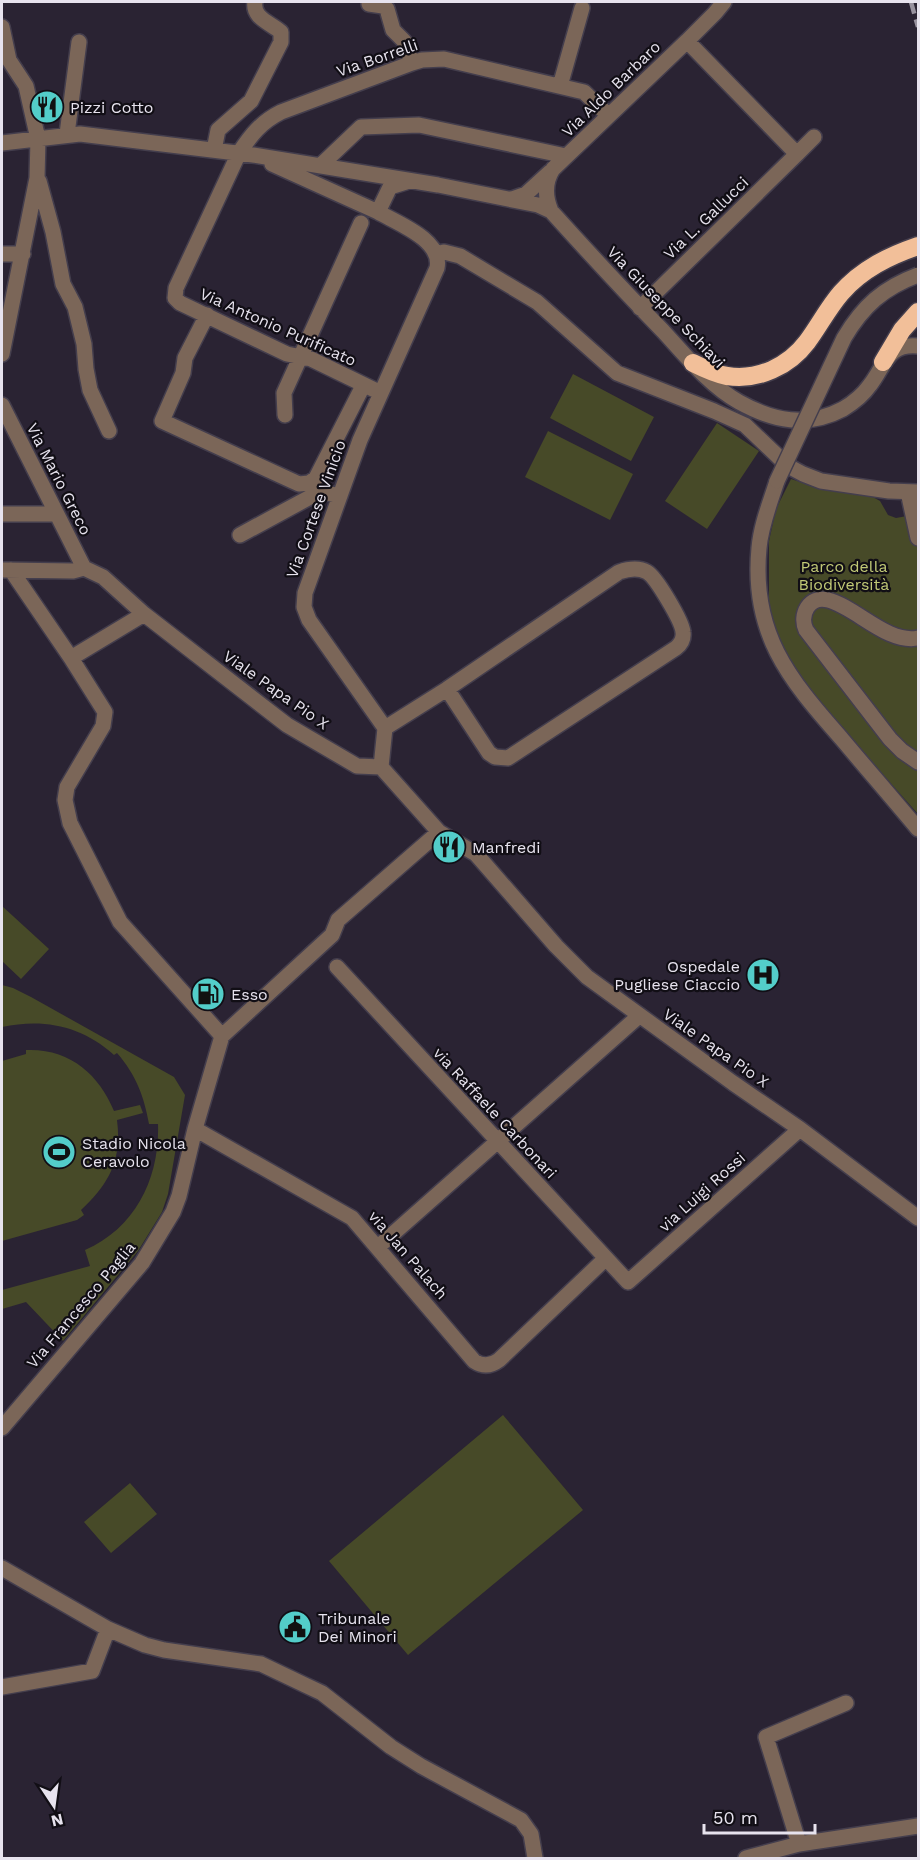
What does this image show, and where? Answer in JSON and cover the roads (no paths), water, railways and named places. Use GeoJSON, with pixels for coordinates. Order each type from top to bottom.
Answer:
{"type":"FeatureCollection","features":[{"type":"Feature","properties":{"kind":"highway"},"geometry":{"type":"LineString","coordinates":[[693,363],[726,376],[760,374],[774,369],[799,352],[831,306],[853,282],[883,260],[918,246]]}},
{"type":"Feature","properties":{"kind":"highway"},"geometry":{"type":"LineString","coordinates":[[883,362],[902,330],[918,312]]}},
{"type":"Feature","properties":{"kind":"street"},"geometry":{"type":"LineString","coordinates":[[214,150],[218,130],[251,101],[281,42],[280,32],[264,21],[255,10],[255,2]]}},
{"type":"Feature","properties":{"kind":"street","name":"Via Aldo Barbaro"},"geometry":{"type":"LineString","coordinates":[[512,199],[526,194],[567,156],[723,2]]}},
{"type":"Feature","properties":{"kind":"street"},"geometry":{"type":"LineString","coordinates":[[369,4],[383,6],[387,9],[393,30],[404,41],[412,63]]}},
{"type":"Feature","properties":{"kind":"street"},"geometry":{"type":"LineString","coordinates":[[560,86],[582,8]]}},
{"type":"Feature","properties":{"kind":"street"},"geometry":{"type":"LineString","coordinates":[[2,27],[9,60],[26,86],[38,139],[38,176],[23,254],[5,323],[2,354]]}},
{"type":"Feature","properties":{"kind":"street"},"geometry":{"type":"LineString","coordinates":[[687,40],[797,154]]}},
{"type":"Feature","properties":{"kind":"street"},"geometry":{"type":"LineString","coordinates":[[67,134],[79,42]]}},
{"type":"Feature","properties":{"kind":"street","name":"Via Borrelli"},"geometry":{"type":"LineString","coordinates":[[246,154],[259,126],[268,118],[422,60],[444,59],[584,92],[608,115]]}},
{"type":"Feature","properties":{"kind":"street"},"geometry":{"type":"LineString","coordinates":[[320,166],[361,128],[420,125],[567,156]]}},
{"type":"Feature","properties":{"kind":"street"},"geometry":{"type":"LineString","coordinates":[[2,143],[80,134],[214,150],[512,199],[538,204],[551,211]]}},
{"type":"Feature","properties":{"kind":"street","name":"Via L. Gallucci"},"geometry":{"type":"LineString","coordinates":[[640,308],[814,136]]}},
{"type":"Feature","properties":{"kind":"street"},"geometry":{"type":"LineString","coordinates":[[246,154],[378,212],[427,241],[436,255],[444,252],[460,256],[537,302],[617,373],[745,425],[788,466],[803,474],[821,481],[913,492],[918,538]]}},
{"type":"Feature","properties":{"kind":"street","name":"Via Antonio Purificato"},"geometry":{"type":"LineString","coordinates":[[246,154],[174,296],[177,301],[287,354],[310,359],[381,393]]}},
{"type":"Feature","properties":{"kind":"street"},"geometry":{"type":"LineString","coordinates":[[551,211],[546,189],[553,169]]}},
{"type":"Feature","properties":{"kind":"street"},"geometry":{"type":"LineString","coordinates":[[38,176],[53,232],[63,284],[75,307],[84,344],[90,390],[109,431]]}},
{"type":"Feature","properties":{"kind":"street"},"geometry":{"type":"LineString","coordinates":[[378,212],[390,187],[412,181]]}},
{"type":"Feature","properties":{"kind":"street","name":"Via Giuseppe Schiavi"},"geometry":{"type":"LineString","coordinates":[[551,211],[693,363],[738,402],[777,418],[806,421],[826,417],[848,406],[870,385],[883,362]]}},
{"type":"Feature","properties":{"kind":"street"},"geometry":{"type":"LineString","coordinates":[[285,415],[284,393],[361,223]]}},
{"type":"Feature","properties":{"kind":"street"},"geometry":{"type":"LineString","coordinates":[[2,254],[23,254]]}},
{"type":"Feature","properties":{"kind":"street","name":"Via Cortese Vinicio"},"geometry":{"type":"LineString","coordinates":[[385,728],[309,620],[304,607],[305,593],[360,440],[437,268],[436,255]]}},
{"type":"Feature","properties":{"kind":"street"},"geometry":{"type":"LineString","coordinates":[[918,275],[893,286],[865,307],[844,338],[777,481],[759,546],[761,607],[767,632],[776,653],[802,693],[918,829]]}},
{"type":"Feature","properties":{"kind":"street"},"geometry":{"type":"LineString","coordinates":[[207,315],[185,358],[183,373],[162,421],[299,484],[309,483],[316,478],[363,386]]}},
{"type":"Feature","properties":{"kind":"street"},"geometry":{"type":"LineString","coordinates":[[883,362],[898,349],[918,346]]}},
{"type":"Feature","properties":{"kind":"street","name":"Via Mario Greco"},"geometry":{"type":"LineString","coordinates":[[2,405],[84,568]]}},
{"type":"Feature","properties":{"kind":"street"},"geometry":{"type":"LineString","coordinates":[[240,535],[322,492],[340,496]]}},
{"type":"Feature","properties":{"kind":"street"},"geometry":{"type":"LineString","coordinates":[[2,514],[55,514]]}},
{"type":"Feature","properties":{"kind":"street"},"geometry":{"type":"LineString","coordinates":[[6,570],[73,571],[84,568]]}},
{"type":"Feature","properties":{"kind":"street","name":"Viale Papa Pio X"},"geometry":{"type":"LineString","coordinates":[[84,568],[103,577],[144,614],[287,725],[357,766],[381,767],[439,832],[476,854],[586,977],[800,1129],[918,1218]]}},
{"type":"Feature","properties":{"kind":"street"},"geometry":{"type":"LineString","coordinates":[[6,570],[34,603],[103,707],[105,718],[103,726],[67,787],[65,800],[70,823],[116,916],[222,1036],[332,935],[339,920],[439,832]]}},
{"type":"Feature","properties":{"kind":"street"},"geometry":{"type":"LineString","coordinates":[[381,767],[385,728],[447,689],[619,572],[644,570],[654,577],[683,630],[681,643],[676,648],[508,758],[495,757],[489,753],[447,689]]}},
{"type":"Feature","properties":{"kind":"street"},"geometry":{"type":"LineString","coordinates":[[918,638],[905,639],[892,635],[829,600],[815,601],[805,610],[803,616],[806,630],[890,739],[918,762]]}},
{"type":"Feature","properties":{"kind":"street"},"geometry":{"type":"LineString","coordinates":[[71,658],[144,614]]}},
{"type":"Feature","properties":{"kind":"street","name":"via Raffaele Carbonari"},"geometry":{"type":"LineString","coordinates":[[337,967],[628,1282]]}},
{"type":"Feature","properties":{"kind":"street"},"geometry":{"type":"LineString","coordinates":[[378,1247],[639,1016]]}},
{"type":"Feature","properties":{"kind":"street","name":"Via Francesco Paglia"},"geometry":{"type":"LineString","coordinates":[[2,1428],[152,1250],[179,1196],[195,1129],[222,1036]]}},
{"type":"Feature","properties":{"kind":"street","name":"via Jan Palach"},"geometry":{"type":"LineString","coordinates":[[195,1129],[352,1218],[474,1361],[486,1365],[500,1360],[605,1258]]}},
{"type":"Feature","properties":{"kind":"street","name":"via Luigi Rossi"},"geometry":{"type":"LineString","coordinates":[[628,1282],[800,1129]]}},
{"type":"Feature","properties":{"kind":"street"},"geometry":{"type":"LineString","coordinates":[[2,1568],[108,1629],[145,1645],[164,1650],[261,1664],[305,1684],[321,1693],[391,1747],[421,1766],[521,1820],[531,1834],[535,1858]]}},
{"type":"Feature","properties":{"kind":"street"},"geometry":{"type":"LineString","coordinates":[[2,1687],[92,1671],[108,1629]]}},
{"type":"Feature","properties":{"kind":"street"},"geometry":{"type":"LineString","coordinates":[[799,1844],[766,1737],[846,1703]]}},
{"type":"Feature","properties":{"kind":"street"},"geometry":{"type":"LineString","coordinates":[[746,1858],[799,1844],[918,1826]]}},
{"type":"Feature","properties":{"kind":"railway"},"geometry":{"type":"LineString","coordinates":[[911,2],[918,27]]}},
{"type":"Feature","properties":{"kind":"place","name":"Pizzi Cotto"},"geometry":{"type":"Point","coordinates":[47,107]}},
{"type":"Feature","properties":{"kind":"place","name":"Manfredi"},"geometry":{"type":"Point","coordinates":[449,847]}},
{"type":"Feature","properties":{"kind":"place","name":"Ospedale Pugliese Ciaccio"},"geometry":{"type":"Point","coordinates":[763,975]}},
{"type":"Feature","properties":{"kind":"place","name":"Esso"},"geometry":{"type":"Point","coordinates":[208,994]}},
{"type":"Feature","properties":{"kind":"place","name":"Stadio Nicola Ceravolo"},"geometry":{"type":"Point","coordinates":[59,1152]}},
{"type":"Feature","properties":{"kind":"place","name":"Tribunale Dei Minori"},"geometry":{"type":"Point","coordinates":[295,1627]}},
{"type":"Feature","properties":{"kind":"park label","name":"Parco della Biodiversità"},"geometry":{"type":"Point","coordinates":[844,575]}}]}
